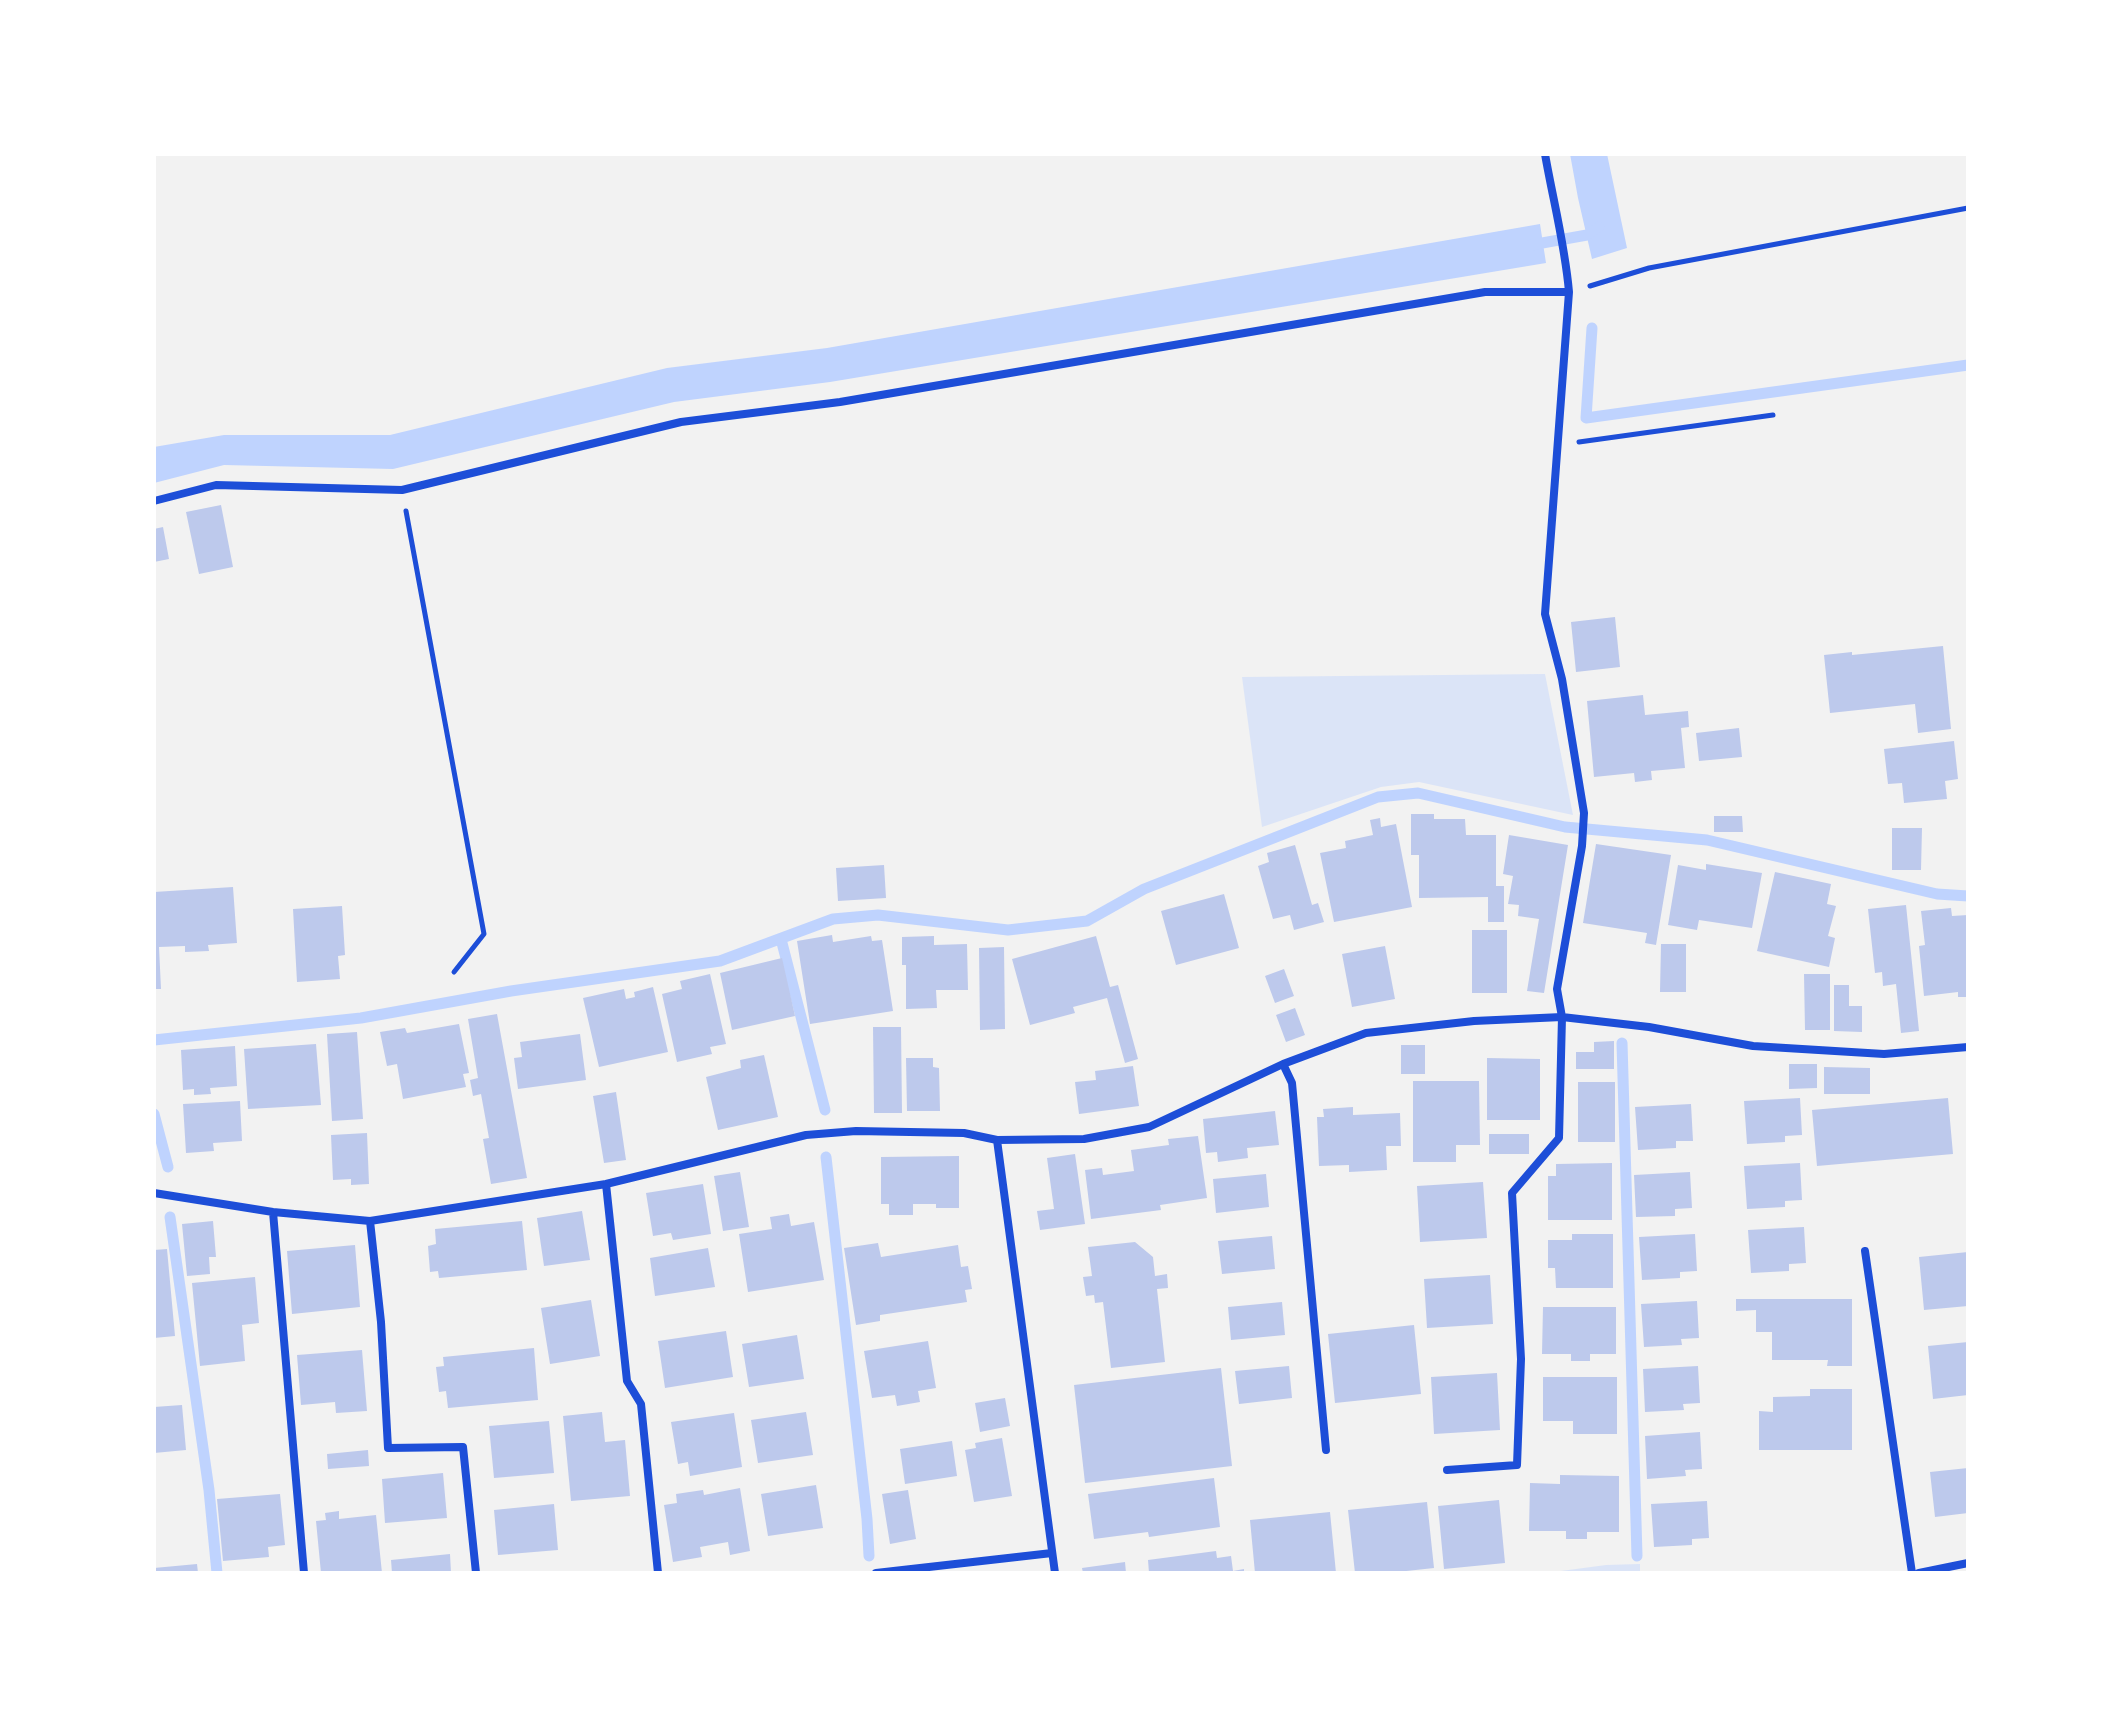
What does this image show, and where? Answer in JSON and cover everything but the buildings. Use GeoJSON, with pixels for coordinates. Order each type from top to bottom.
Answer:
{"type":"FeatureCollection","features":[{"type":"Feature","properties":{"kind":"street"},"geometry":{"type":"LineString","coordinates":[[1447,1470],[1517,1465],[1521,1359],[1512,1193],[1559,1138],[1562,1017],[1557,989],[1582,846],[1584,813],[1562,679],[1545,614],[1569,292],[1567,262],[1545,154]]}},
{"type":"Feature","properties":{"kind":"street"},"geometry":{"type":"LineString","coordinates":[[154,501],[216,485],[402,490],[681,422],[840,402],[1485,292],[1569,292]]}},
{"type":"Feature","properties":{"kind":"street"},"geometry":{"type":"LineString","coordinates":[[154,1193],[273,1212],[370,1221],[606,1184],[806,1135],[856,1131],[964,1133],[997,1140],[1084,1139],[1149,1127],[1283,1064],[1366,1033],[1474,1021],[1562,1017],[1649,1027],[1753,1046],[1884,1054],[1968,1047]]}},
{"type":"Feature","properties":{"kind":"street"},"geometry":{"type":"LineString","coordinates":[[1283,1064],[1292,1083],[1326,1450]]}},
{"type":"Feature","properties":{"kind":"street"},"geometry":{"type":"LineString","coordinates":[[997,1140],[1055,1573]]}},
{"type":"Feature","properties":{"kind":"street"},"geometry":{"type":"LineString","coordinates":[[606,1184],[627,1381],[641,1404],[658,1573]]}},
{"type":"Feature","properties":{"kind":"street"},"geometry":{"type":"LineString","coordinates":[[273,1212],[304,1573]]}},
{"type":"Feature","properties":{"kind":"street"},"geometry":{"type":"LineString","coordinates":[[370,1221],[381,1322],[388,1448],[463,1447],[476,1573]]}},
{"type":"Feature","properties":{"kind":"street"},"geometry":{"type":"LineString","coordinates":[[1865,1251],[1912,1573]]}},
{"type":"Feature","properties":{"kind":"street"},"geometry":{"type":"LineString","coordinates":[[876,1573],[1052,1553]]}},
{"type":"Feature","properties":{"kind":"street"},"geometry":{"type":"LineString","coordinates":[[1919,1573],[1968,1563]]}},
{"type":"Feature","properties":{"kind":"path"},"geometry":{"type":"LineString","coordinates":[[1569,292],[1649,268],[1968,208]]}},
{"type":"Feature","properties":{"kind":"path"},"geometry":{"type":"LineString","coordinates":[[1558,445],[1773,415]]}},
{"type":"Feature","properties":{"kind":"path"},"geometry":{"type":"LineString","coordinates":[[402,490],[484,934],[454,972]]}},
{"type":"Feature","properties":{"kind":"shaded area"},"geometry":{"type":"Polygon","coordinates":[[[1545,674],[1573,815],[1419,782],[1381,787],[1262,827],[1242,677],[1545,674]]]}},
{"type":"Feature","properties":{"kind":"shaded area"},"geometry":{"type":"Polygon","coordinates":[[[1640,1564],[1640,1573],[1546,1573],[1606,1565],[1640,1564]]]}},
{"type":"Feature","properties":{"kind":"water"},"geometry":{"type":"Polygon","coordinates":[[[1570,154],[1607,154],[1627,248],[1592,259],[1570,154]]]}},
{"type":"Feature","properties":{"kind":"water"},"geometry":{"type":"Polygon","coordinates":[[[1540,224],[1546,263],[830,382],[674,402],[393,469],[224,465],[154,483],[154,447],[224,435],[390,435],[667,368],[827,348],[1540,224]]]}},
{"type":"Feature","properties":{"kind":"waterway"},"geometry":{"type":"LineString","coordinates":[[1531,245],[1587,235],[1599,227]]}},
{"type":"Feature","properties":{"kind":"waterway"},"geometry":{"type":"LineString","coordinates":[[1592,328],[1586,418],[1968,365]]}},
{"type":"Feature","properties":{"kind":"waterway"},"geometry":{"type":"LineString","coordinates":[[154,1040],[361,1018],[511,991],[720,961],[833,919],[878,915],[1008,930],[1087,921],[1144,889],[1378,797],[1418,793],[1565,827],[1707,840],[1937,894],[1968,896]]}},
{"type":"Feature","properties":{"kind":"waterway"},"geometry":{"type":"LineString","coordinates":[[781,939],[825,1110]]}},
{"type":"Feature","properties":{"kind":"waterway"},"geometry":{"type":"LineString","coordinates":[[1622,1043],[1637,1556]]}},
{"type":"Feature","properties":{"kind":"waterway"},"geometry":{"type":"LineString","coordinates":[[154,1114],[168,1167]]}},
{"type":"Feature","properties":{"kind":"waterway"},"geometry":{"type":"LineString","coordinates":[[826,1157],[869,1556]]}},
{"type":"Feature","properties":{"kind":"waterway"},"geometry":{"type":"LineString","coordinates":[[170,1217],[209,1490],[217,1573]]}}]}
